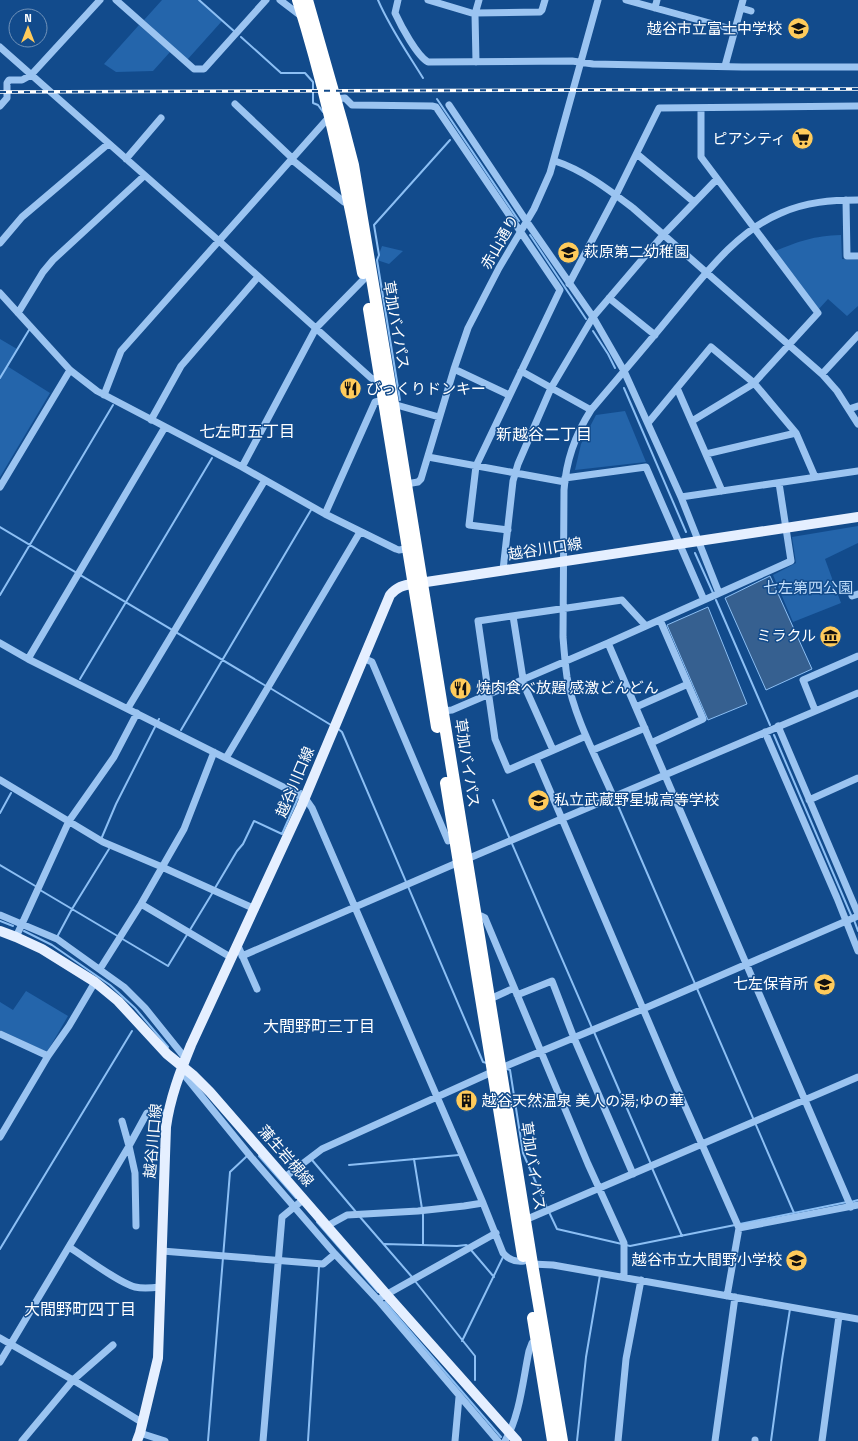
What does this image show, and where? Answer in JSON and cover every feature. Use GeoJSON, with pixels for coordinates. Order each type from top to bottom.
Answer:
{"type":"FeatureCollection","features":[{"type":"Feature","properties":{"kind":"highway","name":"草加バイパス"},"geometry":{"type":"LineString","coordinates":[[298,0],[330,116],[350,203],[381,382],[388,402],[406,484],[412,548]]}},
{"type":"Feature","properties":{"kind":"highway","name":"草加バイパス"},"geometry":{"type":"LineString","coordinates":[[306,0],[353,165],[388,402],[418,583],[442,711],[463,861],[496,1070],[528,1263],[562,1441]]}},
{"type":"Feature","properties":{"kind":"highway","name":"草加バイパス"},"geometry":{"type":"LineString","coordinates":[[418,583],[455,839],[463,861],[477,917],[490,999],[496,1070],[526,1220],[528,1263],[537,1342],[553,1441]]}},
{"type":"Feature","properties":{"kind":"main road","name":"越谷川口線"},"geometry":{"type":"LineString","coordinates":[[138,1437],[143,1423],[158,1358],[165,1146],[168,1113],[176,1083],[305,798],[390,595],[396,588],[418,583],[858,517]]}},
{"type":"Feature","properties":{"kind":"main road","name":"蒲生岩槻線"},"geometry":{"type":"LineString","coordinates":[[0,932],[42,948],[95,982],[118,1001],[155,1043],[183,1066],[210,1092],[386,1294],[507,1437],[517,1441]]}},
{"type":"Feature","properties":{"kind":"street"},"geometry":{"type":"LineString","coordinates":[[0,106],[7,98],[4,96],[9,80],[22,80],[31,75],[100,0]]}},
{"type":"Feature","properties":{"kind":"street"},"geometry":{"type":"LineString","coordinates":[[116,0],[194,69],[199,70],[204,70],[208,66],[266,0]]}},
{"type":"Feature","properties":{"kind":"street"},"geometry":{"type":"LineString","coordinates":[[280,0],[303,18]]}},
{"type":"Feature","properties":{"kind":"street"},"geometry":{"type":"LineString","coordinates":[[398,0],[395,13],[424,60],[432,63],[572,61],[600,64],[742,67],[858,67]]}},
{"type":"Feature","properties":{"kind":"street"},"geometry":{"type":"LineString","coordinates":[[428,0],[475,13],[540,12],[545,0]]}},
{"type":"Feature","properties":{"kind":"street"},"geometry":{"type":"LineString","coordinates":[[476,62],[475,13],[479,0]]}},
{"type":"Feature","properties":{"kind":"street","name":"赤山通り"},"geometry":{"type":"LineString","coordinates":[[406,484],[418,482],[421,479],[463,341],[474,316],[534,209],[555,161],[598,0]]}},
{"type":"Feature","properties":{"kind":"street"},"geometry":{"type":"LineString","coordinates":[[626,0],[735,30]]}},
{"type":"Feature","properties":{"kind":"street"},"geometry":{"type":"LineString","coordinates":[[654,8],[657,0]]}},
{"type":"Feature","properties":{"kind":"street"},"geometry":{"type":"LineString","coordinates":[[725,66],[742,4],[752,11]]}},
{"type":"Feature","properties":{"kind":"street"},"geometry":{"type":"LineString","coordinates":[[0,47],[371,378],[381,382]]}},
{"type":"Feature","properties":{"kind":"street"},"geometry":{"type":"LineString","coordinates":[[335,99],[345,98],[352,105],[436,107],[560,290],[476,466],[469,525],[508,530]]}},
{"type":"Feature","properties":{"kind":"street"},"geometry":{"type":"LineString","coordinates":[[235,104],[291,159],[344,202],[350,203]]}},
{"type":"Feature","properties":{"kind":"street"},"geometry":{"type":"LineString","coordinates":[[449,104],[592,317],[624,371],[681,497],[720,593]]}},
{"type":"Feature","properties":{"kind":"street"},"geometry":{"type":"LineString","coordinates":[[569,284],[637,154],[659,108],[858,106]]}},
{"type":"Feature","properties":{"kind":"street"},"geometry":{"type":"LineString","coordinates":[[692,421],[754,383],[788,344],[818,313],[701,157],[701,108]]}},
{"type":"Feature","properties":{"kind":"street"},"geometry":{"type":"LineString","coordinates":[[104,395],[121,351],[330,116]]}},
{"type":"Feature","properties":{"kind":"street"},"geometry":{"type":"LineString","coordinates":[[126,159],[161,118]]}},
{"type":"Feature","properties":{"kind":"street"},"geometry":{"type":"LineString","coordinates":[[0,243],[22,217],[108,144]]}},
{"type":"Feature","properties":{"kind":"street"},"geometry":{"type":"LineString","coordinates":[[637,154],[694,202]]}},
{"type":"Feature","properties":{"kind":"street"},"geometry":{"type":"LineString","coordinates":[[555,161],[566,164],[616,195],[663,235],[822,374],[837,391],[858,424]]}},
{"type":"Feature","properties":{"kind":"street"},"geometry":{"type":"LineString","coordinates":[[18,313],[43,272],[54,260],[144,176]]}},
{"type":"Feature","properties":{"kind":"street"},"geometry":{"type":"LineString","coordinates":[[503,570],[515,473],[551,388],[592,317],[663,235],[717,179]]}},
{"type":"Feature","properties":{"kind":"street"},"geometry":{"type":"LineString","coordinates":[[613,796],[586,736],[571,694],[565,661],[563,609],[565,480],[570,452],[580,428],[591,410],[706,273],[730,247],[754,228],[781,213],[811,203],[828,200],[858,200]]}},
{"type":"Feature","properties":{"kind":"street"},"geometry":{"type":"LineString","coordinates":[[846,200],[847,256],[858,256]]}},
{"type":"Feature","properties":{"kind":"street"},"geometry":{"type":"LineString","coordinates":[[151,420],[181,366],[258,277]]}},
{"type":"Feature","properties":{"kind":"street"},"geometry":{"type":"LineString","coordinates":[[242,467],[316,328],[364,279]]}},
{"type":"Feature","properties":{"kind":"street"},"geometry":{"type":"LineString","coordinates":[[0,292],[70,370],[97,391],[242,467],[360,532],[396,549],[412,548]]}},
{"type":"Feature","properties":{"kind":"street"},"geometry":{"type":"LineString","coordinates":[[609,298],[655,335]]}},
{"type":"Feature","properties":{"kind":"street"},"geometry":{"type":"LineString","coordinates":[[822,374],[858,335]]}},
{"type":"Feature","properties":{"kind":"street"},"geometry":{"type":"LineString","coordinates":[[648,423],[711,346],[754,383],[796,433],[815,477]]}},
{"type":"Feature","properties":{"kind":"street"},"geometry":{"type":"LineString","coordinates":[[454,369],[509,395]]}},
{"type":"Feature","properties":{"kind":"street"},"geometry":{"type":"LineString","coordinates":[[0,487],[70,370]]}},
{"type":"Feature","properties":{"kind":"street"},"geometry":{"type":"LineString","coordinates":[[521,371],[591,410]]}},
{"type":"Feature","properties":{"kind":"street"},"geometry":{"type":"LineString","coordinates":[[677,388],[722,491]]}},
{"type":"Feature","properties":{"kind":"street"},"geometry":{"type":"LineString","coordinates":[[325,514],[375,402],[388,402],[439,417]]}},
{"type":"Feature","properties":{"kind":"street"},"geometry":{"type":"LineString","coordinates":[[849,409],[858,406]]}},
{"type":"Feature","properties":{"kind":"street"},"geometry":{"type":"LineString","coordinates":[[28,659],[165,427]]}},
{"type":"Feature","properties":{"kind":"street"},"geometry":{"type":"LineString","coordinates":[[706,454],[796,433]]}},
{"type":"Feature","properties":{"kind":"street"},"geometry":{"type":"LineString","coordinates":[[428,457],[515,473],[565,480],[646,467],[704,600]]}},
{"type":"Feature","properties":{"kind":"street"},"geometry":{"type":"LineString","coordinates":[[681,497],[858,471]]}},
{"type":"Feature","properties":{"kind":"street"},"geometry":{"type":"LineString","coordinates":[[128,708],[265,480]]}},
{"type":"Feature","properties":{"kind":"street"},"geometry":{"type":"LineString","coordinates":[[442,711],[452,710],[608,643],[790,561],[779,483]]}},
{"type":"Feature","properties":{"kind":"street"},"geometry":{"type":"LineString","coordinates":[[226,758],[266,688],[360,532]]}},
{"type":"Feature","properties":{"kind":"street"},"geometry":{"type":"LineString","coordinates":[[586,736],[508,770],[495,739],[478,621],[622,600],[646,626]]}},
{"type":"Feature","properties":{"kind":"street"},"geometry":{"type":"LineString","coordinates":[[513,616],[523,679],[553,750]]}},
{"type":"Feature","properties":{"kind":"street"},"geometry":{"type":"LineString","coordinates":[[651,743],[703,719],[660,620]]}},
{"type":"Feature","properties":{"kind":"street"},"geometry":{"type":"LineString","coordinates":[[0,643],[28,659],[305,798],[312,808],[503,1252],[507,1257],[518,1262],[553,1265],[858,1319]]}},
{"type":"Feature","properties":{"kind":"street"},"geometry":{"type":"LineString","coordinates":[[608,643],[747,965],[761,1001],[854,1206],[739,1228]]}},
{"type":"Feature","properties":{"kind":"street"},"geometry":{"type":"LineString","coordinates":[[815,710],[803,680],[858,656]]}},
{"type":"Feature","properties":{"kind":"street"},"geometry":{"type":"LineString","coordinates":[[363,658],[372,662],[448,841],[455,839]]}},
{"type":"Feature","properties":{"kind":"street"},"geometry":{"type":"LineString","coordinates":[[636,707],[688,684]]}},
{"type":"Feature","properties":{"kind":"street"},"geometry":{"type":"LineString","coordinates":[[242,956],[613,796],[858,693]]}},
{"type":"Feature","properties":{"kind":"street"},"geometry":{"type":"LineString","coordinates":[[16,937],[69,821],[114,758],[137,713]]}},
{"type":"Feature","properties":{"kind":"street"},"geometry":{"type":"LineString","coordinates":[[285,1177],[322,1149],[496,1070],[747,965],[858,915],[778,726]]}},
{"type":"Feature","properties":{"kind":"street"},"geometry":{"type":"LineString","coordinates":[[593,750],[645,728]]}},
{"type":"Feature","properties":{"kind":"street"},"geometry":{"type":"LineString","coordinates":[[765,732],[858,951]]}},
{"type":"Feature","properties":{"kind":"street"},"geometry":{"type":"LineString","coordinates":[[100,969],[141,904],[184,829],[214,752]]}},
{"type":"Feature","properties":{"kind":"street"},"geometry":{"type":"LineString","coordinates":[[536,758],[701,1145],[739,1228],[727,1296]]}},
{"type":"Feature","properties":{"kind":"street"},"geometry":{"type":"LineString","coordinates":[[809,800],[858,778]]}},
{"type":"Feature","properties":{"kind":"street"},"geometry":{"type":"LineString","coordinates":[[0,780],[103,842],[255,909]]}},
{"type":"Feature","properties":{"kind":"street"},"geometry":{"type":"LineString","coordinates":[[141,904],[232,958]]}},
{"type":"Feature","properties":{"kind":"street"},"geometry":{"type":"LineString","coordinates":[[0,915],[57,939],[124,987],[145,1008],[183,1066],[251,1156],[335,1254],[378,1300],[498,1441]]}},
{"type":"Feature","properties":{"kind":"street"},"geometry":{"type":"LineString","coordinates":[[477,917],[481,916],[485,918],[588,1164],[624,1243],[624,1277]]}},
{"type":"Feature","properties":{"kind":"street"},"geometry":{"type":"LineString","coordinates":[[238,946],[257,989]]}},
{"type":"Feature","properties":{"kind":"street"},"geometry":{"type":"LineString","coordinates":[[482,948],[497,946]]}},
{"type":"Feature","properties":{"kind":"street"},"geometry":{"type":"LineString","coordinates":[[517,995],[552,981],[574,1038],[633,1174]]}},
{"type":"Feature","properties":{"kind":"street"},"geometry":{"type":"LineString","coordinates":[[0,1137],[48,1056],[69,1026],[95,982]]}},
{"type":"Feature","properties":{"kind":"street"},"geometry":{"type":"LineString","coordinates":[[490,999],[514,988]]}},
{"type":"Feature","properties":{"kind":"street"},"geometry":{"type":"LineString","coordinates":[[0,1034],[48,1056]]}},
{"type":"Feature","properties":{"kind":"street"},"geometry":{"type":"LineString","coordinates":[[526,1220],[858,1077]]}},
{"type":"Feature","properties":{"kind":"street"},"geometry":{"type":"LineString","coordinates":[[0,1362],[130,1146],[148,1113],[168,1113]]}},
{"type":"Feature","properties":{"kind":"street"},"geometry":{"type":"LineString","coordinates":[[122,1121],[130,1146],[135,1173],[136,1226]]}},
{"type":"Feature","properties":{"kind":"street"},"geometry":{"type":"LineString","coordinates":[[263,1441],[282,1217],[304,1199]]}},
{"type":"Feature","properties":{"kind":"street"},"geometry":{"type":"LineString","coordinates":[[327,1226],[347,1215],[418,1211],[483,1203]]}},
{"type":"Feature","properties":{"kind":"street"},"geometry":{"type":"LineString","coordinates":[[378,1300],[386,1294],[496,1233]]}},
{"type":"Feature","properties":{"kind":"street"},"geometry":{"type":"LineString","coordinates":[[69,1247],[118,1279],[133,1286],[142,1288],[160,1287]]}},
{"type":"Feature","properties":{"kind":"street"},"geometry":{"type":"LineString","coordinates":[[162,1251],[323,1264],[335,1254]]}},
{"type":"Feature","properties":{"kind":"street"},"geometry":{"type":"LineString","coordinates":[[618,1441],[626,1359],[641,1280]]}},
{"type":"Feature","properties":{"kind":"street"},"geometry":{"type":"LineString","coordinates":[[715,1441],[735,1297]]}},
{"type":"Feature","properties":{"kind":"street"},"geometry":{"type":"LineString","coordinates":[[822,1441],[839,1316]]}},
{"type":"Feature","properties":{"kind":"street"},"geometry":{"type":"LineString","coordinates":[[0,1338],[143,1423]]}},
{"type":"Feature","properties":{"kind":"street"},"geometry":{"type":"LineString","coordinates":[[507,1437],[519,1403],[529,1351],[532,1342],[537,1342]]}},
{"type":"Feature","properties":{"kind":"street"},"geometry":{"type":"LineString","coordinates":[[22,1441],[72,1380],[113,1345]]}},
{"type":"Feature","properties":{"kind":"street"},"geometry":{"type":"LineString","coordinates":[[456,1441],[459,1397]]}},
{"type":"Feature","properties":{"kind":"street"},"geometry":{"type":"LineString","coordinates":[[138,1437],[165,1441]]}},
{"type":"Feature","properties":{"kind":"green space"},"geometry":{"type":"Polygon","coordinates":[[[162,0],[198,0],[222,21],[187,60],[144,20],[162,0]]]}},
{"type":"Feature","properties":{"kind":"green space"},"geometry":{"type":"Polygon","coordinates":[[[139,25],[170,52],[153,71],[116,72],[104,64],[139,25]]]}},
{"type":"Feature","properties":{"kind":"green space"},"geometry":{"type":"Polygon","coordinates":[[[841,235],[842,259],[858,260],[858,306],[847,316],[828,299],[818,310],[775,251],[807,240],[841,235]]]}},
{"type":"Feature","properties":{"kind":"green space"},"geometry":{"type":"Polygon","coordinates":[[[382,246],[403,251],[389,264],[377,260],[382,246]]]}},
{"type":"Feature","properties":{"kind":"green space"},"geometry":{"type":"Polygon","coordinates":[[[0,339],[17,349],[7,366],[50,393],[0,477],[0,339]]]}},
{"type":"Feature","properties":{"kind":"green space"},"geometry":{"type":"Polygon","coordinates":[[[625,411],[646,462],[575,470],[581,444],[596,415],[625,411]]]}},
{"type":"Feature","properties":{"kind":"green space","name":"七左第四公園"},"geometry":{"type":"Polygon","coordinates":[[[858,526],[858,543],[825,559],[841,603],[793,622],[773,575],[796,563],[792,537],[858,526]]]}},
{"type":"Feature","properties":{"kind":"green space"},"geometry":{"type":"Polygon","coordinates":[[[26,991],[68,1016],[47,1052],[0,1030],[0,1002],[13,1010],[26,991]]]}},
{"type":"Feature","properties":{"kind":"shaded area"},"geometry":{"type":"Polygon","coordinates":[[[770,576],[812,669],[766,690],[725,598],[770,576]]]}},
{"type":"Feature","properties":{"kind":"shaded area"},"geometry":{"type":"Polygon","coordinates":[[[708,607],[747,704],[708,720],[667,625],[708,607]]]}},
{"type":"Feature","properties":{"kind":"waterway"},"geometry":{"type":"LineString","coordinates":[[199,0],[235,32]]}},
{"type":"Feature","properties":{"kind":"waterway"},"geometry":{"type":"LineString","coordinates":[[378,0],[393,30],[423,78]]}},
{"type":"Feature","properties":{"kind":"waterway"},"geometry":{"type":"LineString","coordinates":[[241,37],[281,73],[305,73],[313,82],[313,103],[318,105],[323,112]]}},
{"type":"Feature","properties":{"kind":"waterway"},"geometry":{"type":"LineString","coordinates":[[437,99],[519,221]]}},
{"type":"Feature","properties":{"kind":"waterway"},"geometry":{"type":"LineString","coordinates":[[400,400],[377,260],[379,255],[374,225],[450,140]]}},
{"type":"Feature","properties":{"kind":"waterway"},"geometry":{"type":"LineString","coordinates":[[530,235],[586,319]]}},
{"type":"Feature","properties":{"kind":"waterway"},"geometry":{"type":"LineString","coordinates":[[0,378],[29,330]]}},
{"type":"Feature","properties":{"kind":"waterway"},"geometry":{"type":"LineString","coordinates":[[593,331],[615,368]]}},
{"type":"Feature","properties":{"kind":"waterway"},"geometry":{"type":"LineString","coordinates":[[624,388],[686,532]]}},
{"type":"Feature","properties":{"kind":"waterway"},"geometry":{"type":"LineString","coordinates":[[0,595],[113,405]]}},
{"type":"Feature","properties":{"kind":"waterway"},"geometry":{"type":"LineString","coordinates":[[80,679],[212,458]]}},
{"type":"Feature","properties":{"kind":"waterway"},"geometry":{"type":"LineString","coordinates":[[181,730],[311,510]]}},
{"type":"Feature","properties":{"kind":"waterway"},"geometry":{"type":"LineString","coordinates":[[0,527],[266,686]]}},
{"type":"Feature","properties":{"kind":"waterway"},"geometry":{"type":"LineString","coordinates":[[695,553],[713,593]]}},
{"type":"Feature","properties":{"kind":"waterway"},"geometry":{"type":"LineString","coordinates":[[716,600],[770,725]]}},
{"type":"Feature","properties":{"kind":"waterway"},"geometry":{"type":"LineString","coordinates":[[270,688],[331,725]]}},
{"type":"Feature","properties":{"kind":"waterway"},"geometry":{"type":"LineString","coordinates":[[102,837],[116,804],[159,719]]}},
{"type":"Feature","properties":{"kind":"waterway"},"geometry":{"type":"LineString","coordinates":[[337,728],[342,732],[483,1062],[487,1063]]}},
{"type":"Feature","properties":{"kind":"waterway"},"geometry":{"type":"LineString","coordinates":[[774,735],[851,915]]}},
{"type":"Feature","properties":{"kind":"waterway"},"geometry":{"type":"LineString","coordinates":[[215,888],[237,851],[243,844],[254,821],[282,834],[301,791]]}},
{"type":"Feature","properties":{"kind":"waterway"},"geometry":{"type":"LineString","coordinates":[[0,813],[11,793]]}},
{"type":"Feature","properties":{"kind":"waterway"},"geometry":{"type":"LineString","coordinates":[[493,800],[592,1028]]}},
{"type":"Feature","properties":{"kind":"waterway"},"geometry":{"type":"LineString","coordinates":[[616,801],[794,1213]]}},
{"type":"Feature","properties":{"kind":"waterway"},"geometry":{"type":"LineString","coordinates":[[57,937],[72,909],[109,849]]}},
{"type":"Feature","properties":{"kind":"waterway"},"geometry":{"type":"LineString","coordinates":[[0,865],[37,887]]}},
{"type":"Feature","properties":{"kind":"waterway"},"geometry":{"type":"LineString","coordinates":[[40,890],[168,966],[213,892]]}},
{"type":"Feature","properties":{"kind":"waterway"},"geometry":{"type":"LineString","coordinates":[[854,920],[858,931]]}},
{"type":"Feature","properties":{"kind":"waterway"},"geometry":{"type":"LineString","coordinates":[[0,921],[13,926]]}},
{"type":"Feature","properties":{"kind":"waterway"},"geometry":{"type":"LineString","coordinates":[[24,931],[52,945],[110,985],[135,1008],[168,1047]]}},
{"type":"Feature","properties":{"kind":"waterway"},"geometry":{"type":"LineString","coordinates":[[0,1249],[132,1031]]}},
{"type":"Feature","properties":{"kind":"waterway"},"geometry":{"type":"LineString","coordinates":[[594,1032],[651,1164]]}},
{"type":"Feature","properties":{"kind":"waterway"},"geometry":{"type":"LineString","coordinates":[[507,1069],[510,1070],[523,1153],[547,1208]]}},
{"type":"Feature","properties":{"kind":"waterway"},"geometry":{"type":"LineString","coordinates":[[349,1165],[459,1155]]}},
{"type":"Feature","properties":{"kind":"waterway"},"geometry":{"type":"LineString","coordinates":[[208,1441],[230,1172],[247,1156]]}},
{"type":"Feature","properties":{"kind":"waterway"},"geometry":{"type":"LineString","coordinates":[[259,1156],[296,1198]]}},
{"type":"Feature","properties":{"kind":"waterway"},"geometry":{"type":"LineString","coordinates":[[414,1159],[423,1215],[423,1245]]}},
{"type":"Feature","properties":{"kind":"waterway"},"geometry":{"type":"LineString","coordinates":[[312,1160],[356,1212]]}},
{"type":"Feature","properties":{"kind":"waterway"},"geometry":{"type":"LineString","coordinates":[[652,1168],[682,1236]]}},
{"type":"Feature","properties":{"kind":"waterway"},"geometry":{"type":"LineString","coordinates":[[851,1202],[858,1200]]}},
{"type":"Feature","properties":{"kind":"waterway"},"geometry":{"type":"LineString","coordinates":[[740,1224],[847,1202]]}},
{"type":"Feature","properties":{"kind":"waterway"},"geometry":{"type":"LineString","coordinates":[[549,1212],[557,1229],[622,1244]]}},
{"type":"Feature","properties":{"kind":"waterway"},"geometry":{"type":"LineString","coordinates":[[360,1217],[412,1277]]}},
{"type":"Feature","properties":{"kind":"waterway"},"geometry":{"type":"LineString","coordinates":[[317,1222],[378,1292]]}},
{"type":"Feature","properties":{"kind":"waterway"},"geometry":{"type":"LineString","coordinates":[[626,1245],[630,1246],[735,1225]]}},
{"type":"Feature","properties":{"kind":"waterway"},"geometry":{"type":"LineString","coordinates":[[384,1244],[468,1246]]}},
{"type":"Feature","properties":{"kind":"waterway"},"geometry":{"type":"LineString","coordinates":[[471,1250],[494,1277]]}},
{"type":"Feature","properties":{"kind":"waterway"},"geometry":{"type":"LineString","coordinates":[[462,1341],[503,1257]]}},
{"type":"Feature","properties":{"kind":"waterway"},"geometry":{"type":"LineString","coordinates":[[308,1441],[319,1267]]}},
{"type":"Feature","properties":{"kind":"waterway"},"geometry":{"type":"LineString","coordinates":[[577,1441],[586,1357],[600,1275]]}},
{"type":"Feature","properties":{"kind":"waterway"},"geometry":{"type":"LineString","coordinates":[[415,1281],[475,1356],[475,1380]]}},
{"type":"Feature","properties":{"kind":"waterway"},"geometry":{"type":"LineString","coordinates":[[385,1302],[501,1437]]}},
{"type":"Feature","properties":{"kind":"waterway"},"geometry":{"type":"LineString","coordinates":[[771,1441],[790,1309]]}},
{"type":"Feature","properties":{"kind":"railway"},"geometry":{"type":"LineString","coordinates":[[0,92],[858,89]]}},
{"type":"Feature","properties":{"kind":"place","name":"越谷市立富士中学校"},"geometry":{"type":"Point","coordinates":[798,29]}},
{"type":"Feature","properties":{"kind":"place","name":"ピアシティ"},"geometry":{"type":"Point","coordinates":[802,139]}},
{"type":"Feature","properties":{"kind":"place","name":"萩原第二幼稚園"},"geometry":{"type":"Point","coordinates":[568,252]}},
{"type":"Feature","properties":{"kind":"place","name":"びっくりドンキー"},"geometry":{"type":"Point","coordinates":[350,389]}},
{"type":"Feature","properties":{"kind":"place","name":"ミラクル"},"geometry":{"type":"Point","coordinates":[831,636]}},
{"type":"Feature","properties":{"kind":"place","name":"焼肉食べ放題 感激どんどん"},"geometry":{"type":"Point","coordinates":[461,688]}},
{"type":"Feature","properties":{"kind":"place","name":"私立武蔵野星城高等学校"},"geometry":{"type":"Point","coordinates":[539,800]}},
{"type":"Feature","properties":{"kind":"place","name":"七左保育所"},"geometry":{"type":"Point","coordinates":[824,984]}},
{"type":"Feature","properties":{"kind":"place","name":"越谷天然温泉 美人の湯;ゆの華"},"geometry":{"type":"Point","coordinates":[466,1101]}},
{"type":"Feature","properties":{"kind":"place","name":"越谷市立大間野小学校"},"geometry":{"type":"Point","coordinates":[797,1260]}},
{"type":"Feature","properties":{"kind":"district","name":"七左町五丁目"},"geometry":{"type":"Point","coordinates":[247,431]}},
{"type":"Feature","properties":{"kind":"district","name":"新越谷二丁目"},"geometry":{"type":"Point","coordinates":[544,434]}},
{"type":"Feature","properties":{"kind":"district","name":"大間野町三丁目"},"geometry":{"type":"Point","coordinates":[319,1026]}},
{"type":"Feature","properties":{"kind":"district","name":"大間野町四丁目"},"geometry":{"type":"Point","coordinates":[80,1309]}}]}
